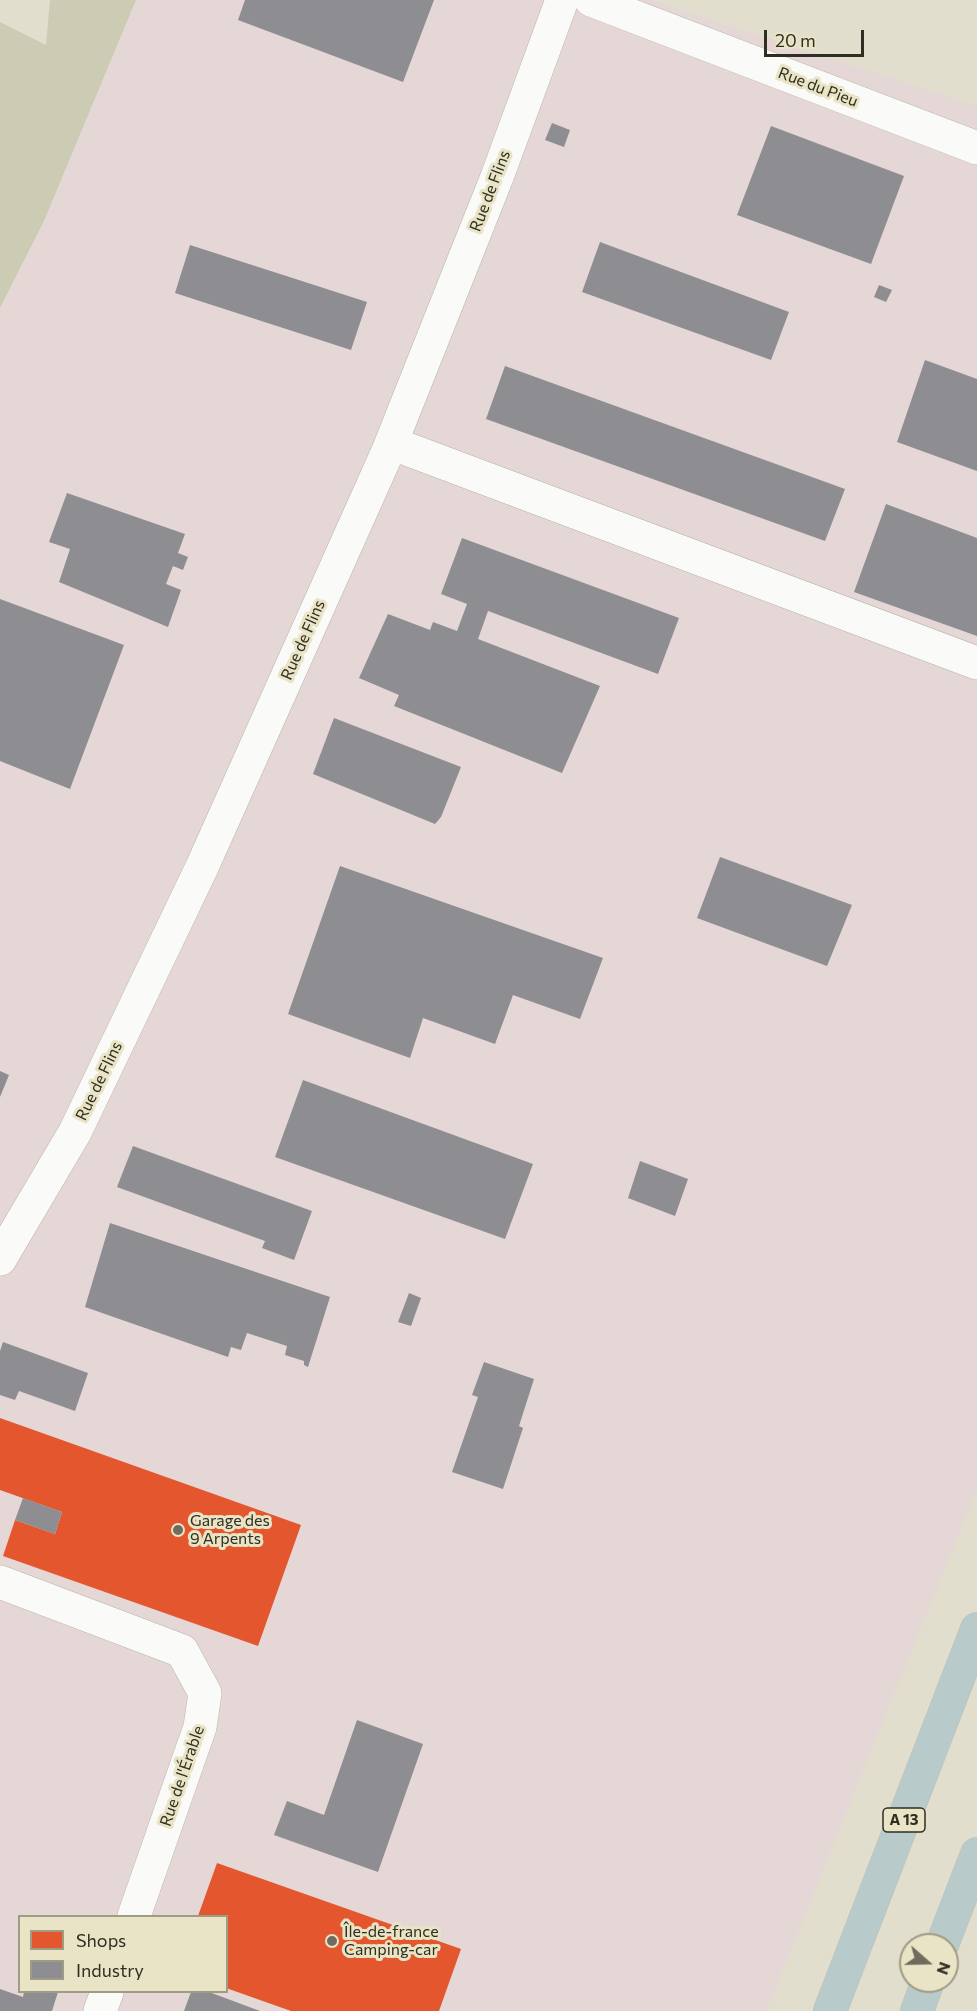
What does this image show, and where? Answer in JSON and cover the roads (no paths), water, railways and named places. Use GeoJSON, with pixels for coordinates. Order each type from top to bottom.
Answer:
{"type":"FeatureCollection","features":[{"type":"Feature","properties":{"kind":"highway","name":"A 13"},"geometry":{"type":"LineString","coordinates":[[830,2011],[977,1629]]}},
{"type":"Feature","properties":{"kind":"highway"},"geometry":{"type":"LineString","coordinates":[[947,1933],[977,1854]]}},
{"type":"Feature","properties":{"kind":"highway"},"geometry":{"type":"LineString","coordinates":[[917,2011],[924,1993]]}},
{"type":"Feature","properties":{"kind":"street","name":"Rue de Flins"},"geometry":{"type":"LineString","coordinates":[[0,1259],[75,1132],[202,867],[391,443],[497,177],[562,0]]}},
{"type":"Feature","properties":{"kind":"street","name":"Rue du Pieu"},"geometry":{"type":"LineString","coordinates":[[591,0],[977,148]]}},
{"type":"Feature","properties":{"kind":"street"},"geometry":{"type":"LineString","coordinates":[[391,443],[977,663]]}},
{"type":"Feature","properties":{"kind":"street","name":"Rue de l'Érable"},"geometry":{"type":"LineString","coordinates":[[0,1582],[182,1652],[206,1693],[200,1727],[135,1915]]}},
{"type":"Feature","properties":{"kind":"street"},"geometry":{"type":"LineString","coordinates":[[100,2011],[107,1993]]}},
{"type":"Feature","properties":{"kind":"place","name":"Garage des 9 Arpents"},"geometry":{"type":"Point","coordinates":[178,1530]}},
{"type":"Feature","properties":{"kind":"place","name":"Île-de-france Camping-car"},"geometry":{"type":"Point","coordinates":[332,1941]}}]}
